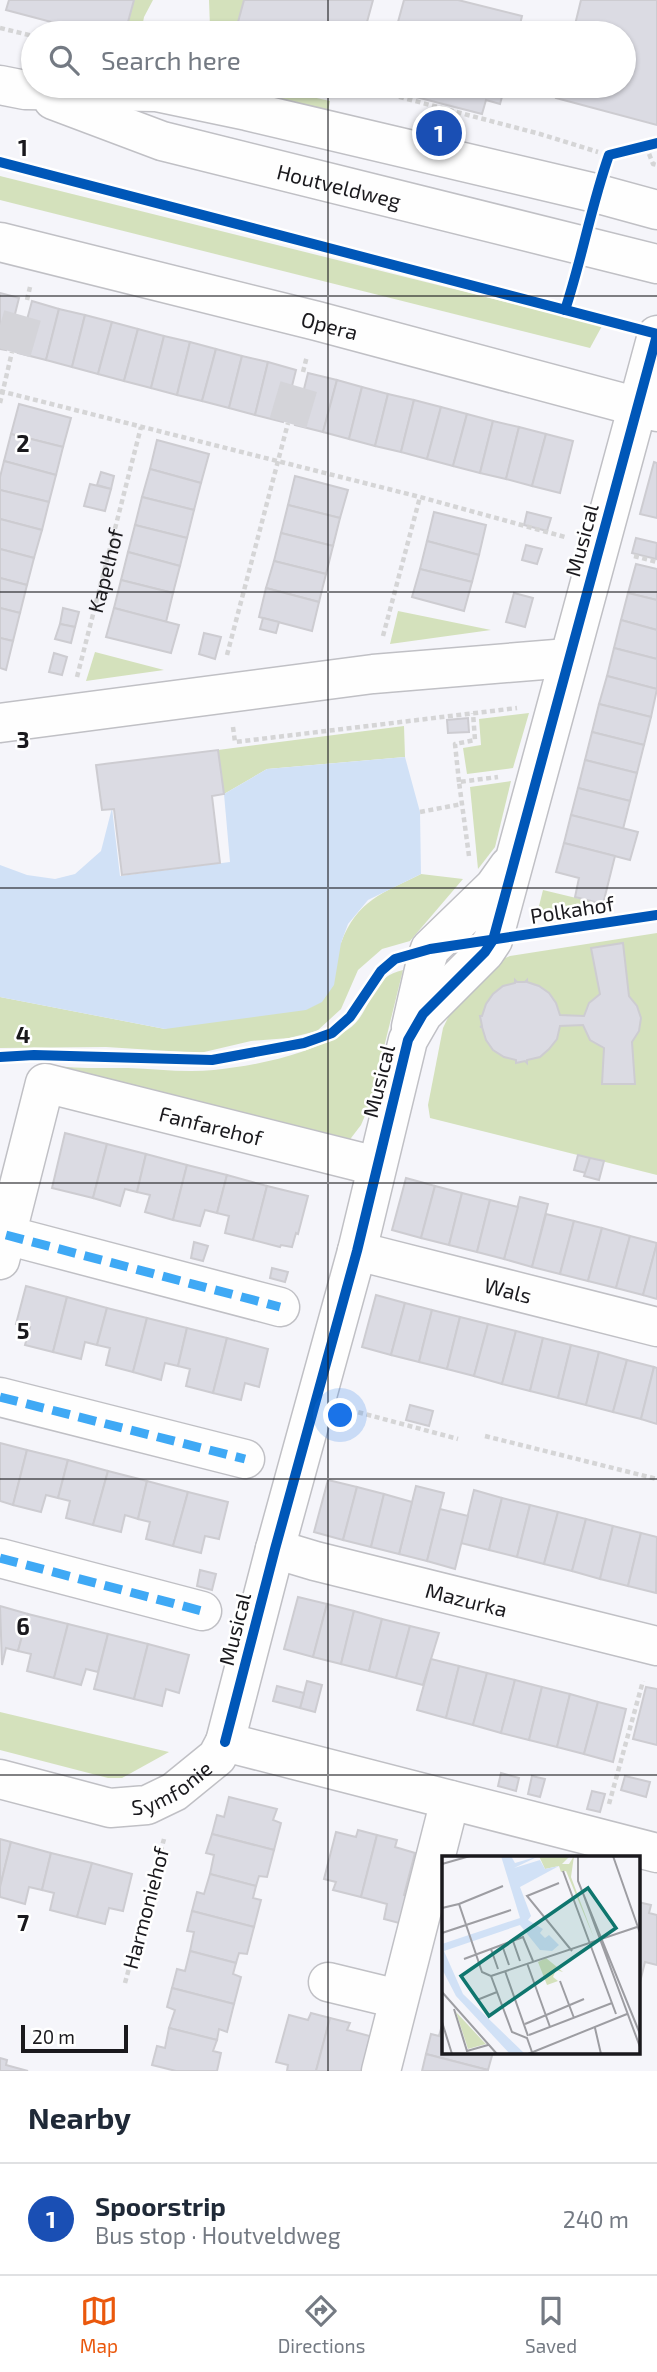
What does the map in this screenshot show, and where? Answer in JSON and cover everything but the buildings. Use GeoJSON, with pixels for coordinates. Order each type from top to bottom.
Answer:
{"type":"FeatureCollection","features":[{"type":"Feature","properties":{"kind":"street","name":"Houtveldweg"},"geometry":{"type":"LineString","coordinates":[[41,98],[162,141],[657,264]]}},
{"type":"Feature","properties":{"kind":"street","name":"Houtveldweg"},"geometry":{"type":"LineString","coordinates":[[185,98],[595,193],[657,210]]}},
{"type":"Feature","properties":{"kind":"street","name":"Opera"},"geometry":{"type":"LineString","coordinates":[[0,242],[317,321],[647,410]]}},
{"type":"Feature","properties":{"kind":"street","name":"Musical"},"geometry":{"type":"LineString","coordinates":[[225,1742],[357,1251],[408,1040],[423,1014],[485,952],[493,940],[599,547],[647,410],[657,335]]}},
{"type":"Feature","properties":{"kind":"street"},"geometry":{"type":"LineString","coordinates":[[0,723],[373,674],[568,658]]}},
{"type":"Feature","properties":{"kind":"street","name":"Fanfarehof"},"geometry":{"type":"LineString","coordinates":[[280,1307],[3,1247],[45,1083],[376,1166]]}},
{"type":"Feature","properties":{"kind":"street","name":"Wals"},"geometry":{"type":"LineString","coordinates":[[357,1251],[657,1327]]}},
{"type":"Feature","properties":{"kind":"street"},"geometry":{"type":"LineString","coordinates":[[0,1397],[245,1459]]}},
{"type":"Feature","properties":{"kind":"street","name":"Mazurka"},"geometry":{"type":"LineString","coordinates":[[275,1549],[315,1562],[655,1646]]}},
{"type":"Feature","properties":{"kind":"street"},"geometry":{"type":"LineString","coordinates":[[0,1558],[202,1611]]}},
{"type":"Feature","properties":{"kind":"street","name":"Symfonie"},"geometry":{"type":"LineString","coordinates":[[0,1779],[110,1808],[147,1805],[173,1792],[217,1758],[225,1742],[657,1853]]}},
{"type":"Feature","properties":{"kind":"street"},"geometry":{"type":"LineString","coordinates":[[380,2071],[450,1800]]}},
{"type":"Feature","properties":{"kind":"street"},"geometry":{"type":"LineString","coordinates":[[328,1982],[398,1999]]}},
{"type":"Feature","properties":{"kind":"path"},"geometry":{"type":"LineString","coordinates":[[0,28],[21,33]]}},
{"type":"Feature","properties":{"kind":"path"},"geometry":{"type":"LineString","coordinates":[[404,98],[609,155],[595,193]]}},
{"type":"Feature","properties":{"kind":"path"},"geometry":{"type":"LineString","coordinates":[[634,149],[652,144],[653,164],[657,165]]}},
{"type":"Feature","properties":{"kind":"path"},"geometry":{"type":"LineString","coordinates":[[0,403],[12,352]]}},
{"type":"Feature","properties":{"kind":"path"},"geometry":{"type":"LineString","coordinates":[[1,392],[420,497],[599,547]]}},
{"type":"Feature","properties":{"kind":"path"},"geometry":{"type":"LineString","coordinates":[[288,423],[224,693],[234,742],[556,704]]}},
{"type":"Feature","properties":{"kind":"path"},"geometry":{"type":"LineString","coordinates":[[373,674],[420,497]]}},
{"type":"Feature","properties":{"kind":"path"},"geometry":{"type":"LineString","coordinates":[[420,811],[462,804],[455,744],[475,740],[472,713]]}},
{"type":"Feature","properties":{"kind":"path"},"geometry":{"type":"LineString","coordinates":[[459,782],[538,773]]}},
{"type":"Feature","properties":{"kind":"path"},"geometry":{"type":"LineString","coordinates":[[316,1401],[458,1439]]}},
{"type":"Feature","properties":{"kind":"path"},"geometry":{"type":"LineString","coordinates":[[485,1436],[657,1479]]}},
{"type":"Feature","properties":{"kind":"path"},"geometry":{"type":"LineString","coordinates":[[600,1839],[655,1646]]}},
{"type":"Feature","properties":{"kind":"green space"},"geometry":{"type":"Polygon","coordinates":[[[134,0],[153,0],[143,21],[128,21],[134,0]]]}},
{"type":"Feature","properties":{"kind":"green space"},"geometry":{"type":"Polygon","coordinates":[[[209,0],[244,0],[238,21],[210,21],[209,0]]]}},
{"type":"Feature","properties":{"kind":"green space"},"geometry":{"type":"Polygon","coordinates":[[[241,98],[317,98],[330,101],[326,122],[241,98]]]}},
{"type":"Feature","properties":{"kind":"green space"},"geometry":{"type":"Polygon","coordinates":[[[0,176],[602,326],[590,348],[0,200],[0,176]]]}},
{"type":"Feature","properties":{"kind":"green space"},"geometry":{"type":"Polygon","coordinates":[[[398,611],[491,630],[390,644],[398,611]]]}},
{"type":"Feature","properties":{"kind":"green space"},"geometry":{"type":"Polygon","coordinates":[[[95,652],[164,670],[86,681],[95,652]]]}},
{"type":"Feature","properties":{"kind":"green space"},"geometry":{"type":"Polygon","coordinates":[[[529,713],[513,768],[467,774],[463,748],[481,745],[479,719],[529,713]]]}},
{"type":"Feature","properties":{"kind":"green space"},"geometry":{"type":"Polygon","coordinates":[[[404,726],[405,757],[267,769],[224,794],[218,750],[404,726]]]}},
{"type":"Feature","properties":{"kind":"green space"},"geometry":{"type":"Polygon","coordinates":[[[511,781],[495,847],[478,869],[470,787],[511,781]]]}},
{"type":"Feature","properties":{"kind":"green space"},"geometry":{"type":"Polygon","coordinates":[[[421,874],[463,879],[410,941],[382,949],[358,970],[341,1009],[317,1031],[289,1038],[251,1041],[200,1053],[106,1047],[0,1048],[0,997],[165,1029],[341,943],[347,928],[363,907],[383,893],[421,874]]]}},
{"type":"Feature","properties":{"kind":"green space"},"geometry":{"type":"Polygon","coordinates":[[[543,890],[597,903],[598,903],[537,914],[543,890]]]}},
{"type":"Feature","properties":{"kind":"green space"},"geometry":{"type":"Polygon","coordinates":[[[657,933],[657,1175],[430,1118],[428,1105],[443,1028],[455,1003],[486,966],[510,956],[657,933]]]}},
{"type":"Feature","properties":{"kind":"green space"},"geometry":{"type":"Polygon","coordinates":[[[403,970],[370,1104],[361,1125],[348,1142],[48,1065],[203,1071],[283,1058],[317,1046],[347,1030],[362,1015],[382,980],[403,970]]]}},
{"type":"Feature","properties":{"kind":"green space"},"geometry":{"type":"Polygon","coordinates":[[[0,1712],[169,1752],[122,1778],[108,1778],[0,1750],[0,1712]]]}},
{"type":"Feature","properties":{"kind":"water"},"geometry":{"type":"Polygon","coordinates":[[[405,757],[420,812],[421,874],[368,900],[348,924],[341,943],[334,985],[322,1002],[306,1010],[165,1029],[0,997],[0,865],[27,875],[55,879],[75,874],[101,851],[112,808],[120,876],[230,862],[224,794],[267,769],[405,757]]]}},
{"type":"Feature","properties":{"kind":"tunnel"},"geometry":{"type":"LineString","coordinates":[[12,352],[27,300]]}},
{"type":"Feature","properties":{"kind":"tunnel"},"geometry":{"type":"LineString","coordinates":[[288,423],[303,372]]}},
{"type":"Feature","properties":{"kind":"marked path"},"geometry":{"type":"LineString","coordinates":[[6,1235],[280,1307]]}},
{"type":"Feature","properties":{"kind":"marked path"},"geometry":{"type":"LineString","coordinates":[[0,1397],[245,1459]]}},
{"type":"Feature","properties":{"kind":"marked path"},"geometry":{"type":"LineString","coordinates":[[0,1558],[202,1611]]}},
{"type":"Feature","properties":{"kind":"cycle path"},"geometry":{"type":"LineString","coordinates":[[565,310],[609,155],[657,143]]}},
{"type":"Feature","properties":{"kind":"cycle path"},"geometry":{"type":"LineString","coordinates":[[0,162],[657,334]]}},
{"type":"Feature","properties":{"kind":"cycle path"},"geometry":{"type":"LineString","coordinates":[[225,1742],[357,1251],[408,1040],[423,1014],[485,952],[493,940],[657,335]]}},
{"type":"Feature","properties":{"kind":"cycle path","name":"Polkahof"},"geometry":{"type":"LineString","coordinates":[[0,1057],[34,1055],[212,1060],[304,1043],[332,1033],[350,1017],[381,971],[395,959],[430,949],[657,915]]}},
{"type":"Feature","properties":{"kind":"place","name":"Spoorstrip"},"geometry":{"type":"Point","coordinates":[439,133]}}]}
